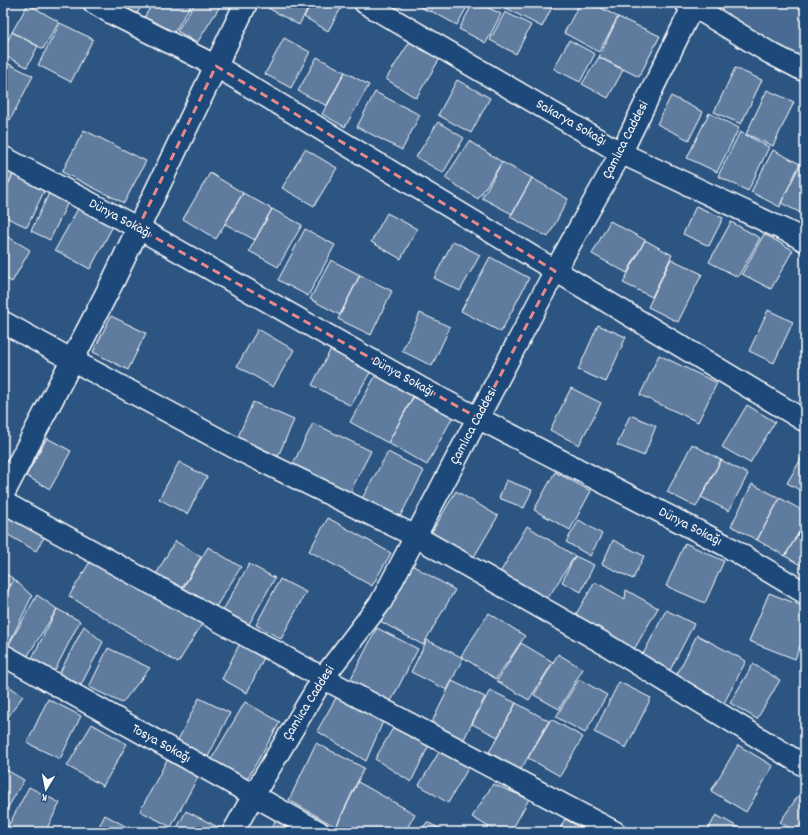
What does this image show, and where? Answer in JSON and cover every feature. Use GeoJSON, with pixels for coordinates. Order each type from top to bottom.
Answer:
{"type":"FeatureCollection","features":[{"type":"Feature","properties":{"kind":"street"},"geometry":{"type":"LineString","coordinates":[[94,3],[216,66],[805,422]]}},
{"type":"Feature","properties":{"kind":"street"},"geometry":{"type":"LineString","coordinates":[[3,494],[114,279],[246,3]]}},
{"type":"Feature","properties":{"kind":"street","name":"Sakarya Sokağı"},"geometry":{"type":"LineString","coordinates":[[365,3],[621,153],[805,241]]}},
{"type":"Feature","properties":{"kind":"street"},"geometry":{"type":"LineString","coordinates":[[689,4],[770,53],[805,72]]}},
{"type":"Feature","properties":{"kind":"street","name":"Çamlıca Caddesi"},"geometry":{"type":"LineString","coordinates":[[233,832],[323,678],[381,602],[555,271],[621,153],[689,4]]}},
{"type":"Feature","properties":{"kind":"street","name":"Dünya Sokağı"},"geometry":{"type":"LineString","coordinates":[[3,157],[138,228],[412,383],[725,545],[805,593]]}},
{"type":"Feature","properties":{"kind":"street"},"geometry":{"type":"LineString","coordinates":[[3,322],[239,450],[415,536],[605,644],[805,766]]}},
{"type":"Feature","properties":{"kind":"street"},"geometry":{"type":"LineString","coordinates":[[3,502],[323,678],[615,832]]}},
{"type":"Feature","properties":{"kind":"street","name":"Tosya Sokağı"},"geometry":{"type":"LineString","coordinates":[[3,655],[319,832]]}},
{"type":"Feature","properties":{"kind":"highlighted area"},"geometry":{"type":"Polygon","coordinates":[[[216,66],[555,271],[478,418],[138,228],[216,66]]]}},
{"type":"Feature","properties":{"kind":"shaded area"},"geometry":{"type":"Polygon","coordinates":[[[688,3],[805,3],[805,72],[688,3]]]}},
{"type":"Feature","properties":{"kind":"building"},"geometry":{"type":"Polygon","coordinates":[[[109,3],[143,3],[135,17],[109,3]]]}},
{"type":"Feature","properties":{"kind":"building"},"geometry":{"type":"Polygon","coordinates":[[[153,3],[192,3],[172,36],[143,19],[153,3]]]}},
{"type":"Feature","properties":{"kind":"building"},"geometry":{"type":"Polygon","coordinates":[[[195,3],[222,3],[197,43],[177,31],[195,3]]]}},
{"type":"Feature","properties":{"kind":"building"},"geometry":{"type":"Polygon","coordinates":[[[270,3],[311,3],[299,25],[268,8],[270,3]]]}},
{"type":"Feature","properties":{"kind":"building"},"geometry":{"type":"Polygon","coordinates":[[[311,3],[344,3],[328,31],[304,17],[311,3]]]}},
{"type":"Feature","properties":{"kind":"building"},"geometry":{"type":"Polygon","coordinates":[[[412,3],[435,3],[430,12],[412,3]]]}},
{"type":"Feature","properties":{"kind":"building"},"geometry":{"type":"Polygon","coordinates":[[[435,3],[469,3],[457,25],[431,11],[435,3]]]}},
{"type":"Feature","properties":{"kind":"building"},"geometry":{"type":"Polygon","coordinates":[[[473,3],[479,3],[501,14],[486,43],[459,29],[473,3]]]}},
{"type":"Feature","properties":{"kind":"building"},"geometry":{"type":"Polygon","coordinates":[[[496,3],[554,3],[542,27],[496,3]]]}},
{"type":"Feature","properties":{"kind":"building"},"geometry":{"type":"Polygon","coordinates":[[[580,3],[592,3],[618,17],[599,52],[564,33],[580,3]]]}},
{"type":"Feature","properties":{"kind":"building"},"geometry":{"type":"Polygon","coordinates":[[[28,4],[59,22],[43,49],[12,32],[28,4]]]}},
{"type":"Feature","properties":{"kind":"building"},"geometry":{"type":"Polygon","coordinates":[[[505,12],[531,25],[516,54],[490,40],[505,12]]]}},
{"type":"Feature","properties":{"kind":"building"},"geometry":{"type":"Polygon","coordinates":[[[618,17],[660,36],[639,77],[599,57],[618,17]]]}},
{"type":"Feature","properties":{"kind":"building"},"geometry":{"type":"Polygon","coordinates":[[[60,23],[93,39],[71,82],[38,65],[60,23]]]}},
{"type":"Feature","properties":{"kind":"building"},"geometry":{"type":"Polygon","coordinates":[[[12,32],[38,46],[27,67],[3,55],[3,50],[12,32]]]}},
{"type":"Feature","properties":{"kind":"building"},"geometry":{"type":"Polygon","coordinates":[[[416,32],[445,50],[416,98],[386,79],[416,32]]]}},
{"type":"Feature","properties":{"kind":"building"},"geometry":{"type":"Polygon","coordinates":[[[284,38],[310,52],[291,88],[265,74],[284,38]]]}},
{"type":"Feature","properties":{"kind":"building"},"geometry":{"type":"Polygon","coordinates":[[[569,40],[595,54],[580,82],[554,69],[569,40]]]}},
{"type":"Feature","properties":{"kind":"building"},"geometry":{"type":"Polygon","coordinates":[[[317,57],[345,72],[327,106],[298,91],[317,57]]]}},
{"type":"Feature","properties":{"kind":"building"},"geometry":{"type":"Polygon","coordinates":[[[599,57],[623,70],[608,98],[582,84],[599,57]]]}},
{"type":"Feature","properties":{"kind":"building"},"geometry":{"type":"Polygon","coordinates":[[[3,61],[33,76],[10,120],[3,116],[3,61]]]}},
{"type":"Feature","properties":{"kind":"building"},"geometry":{"type":"Polygon","coordinates":[[[735,68],[762,80],[741,124],[714,112],[735,68]]]}},
{"type":"Feature","properties":{"kind":"building"},"geometry":{"type":"Polygon","coordinates":[[[345,72],[369,85],[345,127],[322,114],[345,72]]]}},
{"type":"Feature","properties":{"kind":"building"},"geometry":{"type":"Polygon","coordinates":[[[457,80],[490,98],[471,133],[438,115],[457,80]]]}},
{"type":"Feature","properties":{"kind":"building"},"geometry":{"type":"Polygon","coordinates":[[[767,90],[794,102],[773,146],[746,134],[767,90]]]}},
{"type":"Feature","properties":{"kind":"building"},"geometry":{"type":"Polygon","coordinates":[[[375,92],[420,115],[402,150],[357,127],[375,92]]]}},
{"type":"Feature","properties":{"kind":"building"},"geometry":{"type":"Polygon","coordinates":[[[671,96],[703,112],[689,140],[657,124],[671,96]]]}},
{"type":"Feature","properties":{"kind":"building"},"geometry":{"type":"Polygon","coordinates":[[[709,113],[739,128],[717,172],[687,158],[709,113]]]}},
{"type":"Feature","properties":{"kind":"building"},"geometry":{"type":"Polygon","coordinates":[[[438,122],[464,138],[443,173],[416,157],[438,122]]]}},
{"type":"Feature","properties":{"kind":"building"},"geometry":{"type":"Polygon","coordinates":[[[84,130],[146,161],[124,203],[62,172],[84,130]]]}},
{"type":"Feature","properties":{"kind":"building"},"geometry":{"type":"Polygon","coordinates":[[[740,132],[769,147],[748,191],[718,176],[740,132]]]}},
{"type":"Feature","properties":{"kind":"building"},"geometry":{"type":"Polygon","coordinates":[[[469,141],[502,162],[478,199],[445,178],[469,141]]]}},
{"type":"Feature","properties":{"kind":"building"},"geometry":{"type":"Polygon","coordinates":[[[305,149],[337,168],[314,206],[282,188],[305,149]]]}},
{"type":"Feature","properties":{"kind":"building"},"geometry":{"type":"Polygon","coordinates":[[[773,150],[800,164],[780,207],[751,192],[773,150]]]}},
{"type":"Feature","properties":{"kind":"building"},"geometry":{"type":"Polygon","coordinates":[[[502,162],[532,178],[512,214],[482,198],[502,162]]]}},
{"type":"Feature","properties":{"kind":"building"},"geometry":{"type":"Polygon","coordinates":[[[3,164],[15,170],[3,195],[3,164]]]}},
{"type":"Feature","properties":{"kind":"building"},"geometry":{"type":"Polygon","coordinates":[[[800,164],[805,166],[805,215],[781,203],[800,164]]]}},
{"type":"Feature","properties":{"kind":"building"},"geometry":{"type":"Polygon","coordinates":[[[15,170],[47,185],[27,227],[3,216],[3,195],[15,170]]]}},
{"type":"Feature","properties":{"kind":"building"},"geometry":{"type":"Polygon","coordinates":[[[210,173],[243,193],[216,239],[183,219],[210,173]]]}},
{"type":"Feature","properties":{"kind":"building"},"geometry":{"type":"Polygon","coordinates":[[[532,178],[568,199],[548,237],[510,217],[532,178]]]}},
{"type":"Feature","properties":{"kind":"building"},"geometry":{"type":"Polygon","coordinates":[[[51,189],[70,198],[50,240],[31,231],[51,189]]]}},
{"type":"Feature","properties":{"kind":"building"},"geometry":{"type":"Polygon","coordinates":[[[243,193],[272,209],[255,240],[225,224],[243,193]]]}},
{"type":"Feature","properties":{"kind":"building"},"geometry":{"type":"Polygon","coordinates":[[[696,206],[723,218],[709,246],[683,234],[696,206]]]}},
{"type":"Feature","properties":{"kind":"building"},"geometry":{"type":"Polygon","coordinates":[[[79,207],[113,226],[90,269],[55,250],[79,207]]]}},
{"type":"Feature","properties":{"kind":"building"},"geometry":{"type":"Polygon","coordinates":[[[272,209],[302,225],[278,267],[249,251],[272,209]]]}},
{"type":"Feature","properties":{"kind":"building"},"geometry":{"type":"Polygon","coordinates":[[[387,213],[417,229],[401,259],[371,242],[387,213]]]}},
{"type":"Feature","properties":{"kind":"building"},"geometry":{"type":"Polygon","coordinates":[[[610,221],[645,240],[627,273],[592,254],[610,221]]]}},
{"type":"Feature","properties":{"kind":"building"},"geometry":{"type":"Polygon","coordinates":[[[731,222],[760,238],[738,277],[709,262],[731,222]]]}},
{"type":"Feature","properties":{"kind":"building"},"geometry":{"type":"Polygon","coordinates":[[[305,229],[335,245],[308,296],[278,280],[305,229]]]}},
{"type":"Feature","properties":{"kind":"building"},"geometry":{"type":"Polygon","coordinates":[[[3,234],[30,250],[12,282],[3,277],[3,234]]]}},
{"type":"Feature","properties":{"kind":"building"},"geometry":{"type":"Polygon","coordinates":[[[764,234],[793,250],[771,289],[742,274],[764,234]]]}},
{"type":"Feature","properties":{"kind":"building"},"geometry":{"type":"Polygon","coordinates":[[[645,240],[672,255],[652,297],[623,283],[645,240]]]}},
{"type":"Feature","properties":{"kind":"building"},"geometry":{"type":"Polygon","coordinates":[[[453,241],[480,255],[460,291],[434,278],[453,241]]]}},
{"type":"Feature","properties":{"kind":"building"},"geometry":{"type":"Polygon","coordinates":[[[490,257],[529,278],[501,332],[461,311],[490,257]]]}},
{"type":"Feature","properties":{"kind":"building"},"geometry":{"type":"Polygon","coordinates":[[[671,259],[702,274],[678,322],[648,307],[671,259]]]}},
{"type":"Feature","properties":{"kind":"building"},"geometry":{"type":"Polygon","coordinates":[[[331,260],[360,275],[340,315],[310,299],[331,260]]]}},
{"type":"Feature","properties":{"kind":"building"},"geometry":{"type":"Polygon","coordinates":[[[360,275],[392,291],[371,335],[338,319],[360,275]]]}},
{"type":"Feature","properties":{"kind":"building"},"geometry":{"type":"Polygon","coordinates":[[[768,310],[793,322],[774,363],[749,351],[768,310]]]}},
{"type":"Feature","properties":{"kind":"building"},"geometry":{"type":"Polygon","coordinates":[[[420,313],[450,327],[432,366],[402,351],[420,313]]]}},
{"type":"Feature","properties":{"kind":"building"},"geometry":{"type":"Polygon","coordinates":[[[111,316],[146,333],[128,370],[93,352],[111,316]]]}},
{"type":"Feature","properties":{"kind":"building"},"geometry":{"type":"Polygon","coordinates":[[[598,325],[626,337],[606,382],[578,370],[598,325]]]}},
{"type":"Feature","properties":{"kind":"building"},"geometry":{"type":"Polygon","coordinates":[[[258,329],[294,350],[273,387],[237,366],[258,329]]]}},
{"type":"Feature","properties":{"kind":"building"},"geometry":{"type":"Polygon","coordinates":[[[332,347],[372,369],[351,406],[312,385],[332,347]]]}},
{"type":"Feature","properties":{"kind":"building"},"geometry":{"type":"Polygon","coordinates":[[[659,355],[717,383],[698,422],[640,395],[659,355]]]}},
{"type":"Feature","properties":{"kind":"building"},"geometry":{"type":"Polygon","coordinates":[[[377,373],[415,393],[388,443],[350,422],[377,373]]]}},
{"type":"Feature","properties":{"kind":"building"},"geometry":{"type":"Polygon","coordinates":[[[419,387],[458,407],[427,465],[388,443],[419,387]]]}},
{"type":"Feature","properties":{"kind":"building"},"geometry":{"type":"Polygon","coordinates":[[[571,388],[601,403],[579,445],[550,430],[571,388]]]}},
{"type":"Feature","properties":{"kind":"building"},"geometry":{"type":"Polygon","coordinates":[[[253,402],[294,420],[276,461],[235,444],[253,402]]]}},
{"type":"Feature","properties":{"kind":"building"},"geometry":{"type":"Polygon","coordinates":[[[747,405],[775,422],[750,463],[722,447],[747,405]]]}},
{"type":"Feature","properties":{"kind":"building"},"geometry":{"type":"Polygon","coordinates":[[[630,415],[656,426],[644,456],[617,445],[630,415]]]}},
{"type":"Feature","properties":{"kind":"building"},"geometry":{"type":"Polygon","coordinates":[[[313,423],[371,451],[347,498],[290,470],[313,423]]]}},
{"type":"Feature","properties":{"kind":"building"},"geometry":{"type":"Polygon","coordinates":[[[47,438],[71,451],[50,489],[26,476],[47,438]]]}},
{"type":"Feature","properties":{"kind":"building"},"geometry":{"type":"Polygon","coordinates":[[[692,444],[721,460],[696,507],[667,492],[692,444]]]}},
{"type":"Feature","properties":{"kind":"building"},"geometry":{"type":"Polygon","coordinates":[[[388,452],[424,471],[397,522],[360,502],[388,452]]]}},
{"type":"Feature","properties":{"kind":"building"},"geometry":{"type":"Polygon","coordinates":[[[805,452],[805,493],[787,483],[805,452]]]}},
{"type":"Feature","properties":{"kind":"building"},"geometry":{"type":"Polygon","coordinates":[[[721,460],[748,474],[729,511],[701,497],[721,460]]]}},
{"type":"Feature","properties":{"kind":"building"},"geometry":{"type":"Polygon","coordinates":[[[179,462],[207,477],[187,514],[159,499],[179,462]]]}},
{"type":"Feature","properties":{"kind":"building"},"geometry":{"type":"Polygon","coordinates":[[[555,472],[591,491],[570,530],[534,510],[555,472]]]}},
{"type":"Feature","properties":{"kind":"building"},"geometry":{"type":"Polygon","coordinates":[[[506,480],[532,490],[524,508],[499,498],[506,480]]]}},
{"type":"Feature","properties":{"kind":"building"},"geometry":{"type":"Polygon","coordinates":[[[752,484],[780,498],[757,540],[731,526],[752,484]]]}},
{"type":"Feature","properties":{"kind":"building"},"geometry":{"type":"Polygon","coordinates":[[[456,491],[498,516],[471,562],[429,537],[456,491]]]}},
{"type":"Feature","properties":{"kind":"building"},"geometry":{"type":"Polygon","coordinates":[[[780,498],[805,512],[805,522],[785,556],[757,540],[780,498]]]}},
{"type":"Feature","properties":{"kind":"building"},"geometry":{"type":"Polygon","coordinates":[[[12,507],[49,529],[36,551],[3,532],[3,522],[12,507]]]}},
{"type":"Feature","properties":{"kind":"building"},"geometry":{"type":"Polygon","coordinates":[[[328,518],[391,553],[372,586],[309,551],[328,518]]]}},
{"type":"Feature","properties":{"kind":"building"},"geometry":{"type":"Polygon","coordinates":[[[579,520],[602,534],[590,556],[566,542],[579,520]]]}},
{"type":"Feature","properties":{"kind":"building"},"geometry":{"type":"Polygon","coordinates":[[[805,522],[805,568],[785,556],[805,522]]]}},
{"type":"Feature","properties":{"kind":"building"},"geometry":{"type":"Polygon","coordinates":[[[527,526],[575,556],[544,604],[497,578],[527,526]]]}},
{"type":"Feature","properties":{"kind":"building"},"geometry":{"type":"Polygon","coordinates":[[[613,540],[644,556],[633,579],[602,564],[613,540]]]}},
{"type":"Feature","properties":{"kind":"building"},"geometry":{"type":"Polygon","coordinates":[[[175,541],[201,557],[179,593],[154,578],[175,541]]]}},
{"type":"Feature","properties":{"kind":"building"},"geometry":{"type":"Polygon","coordinates":[[[685,543],[724,561],[705,603],[666,586],[685,543]]]}},
{"type":"Feature","properties":{"kind":"building"},"geometry":{"type":"Polygon","coordinates":[[[208,547],[241,567],[212,613],[180,593],[208,547]]]}},
{"type":"Feature","properties":{"kind":"building"},"geometry":{"type":"Polygon","coordinates":[[[575,556],[594,565],[581,592],[562,582],[575,556]]]}},
{"type":"Feature","properties":{"kind":"building"},"geometry":{"type":"Polygon","coordinates":[[[93,557],[202,624],[178,663],[69,596],[93,557]]]}},
{"type":"Feature","properties":{"kind":"building"},"geometry":{"type":"Polygon","coordinates":[[[249,564],[275,578],[248,626],[222,612],[249,564]]]}},
{"type":"Feature","properties":{"kind":"building"},"geometry":{"type":"Polygon","coordinates":[[[410,564],[455,590],[423,645],[378,620],[410,564]]]}},
{"type":"Feature","properties":{"kind":"building"},"geometry":{"type":"Polygon","coordinates":[[[3,572],[14,579],[3,597],[3,572]]]}},
{"type":"Feature","properties":{"kind":"building"},"geometry":{"type":"Polygon","coordinates":[[[14,579],[32,596],[8,646],[3,643],[3,600],[14,579]]]}},
{"type":"Feature","properties":{"kind":"building"},"geometry":{"type":"Polygon","coordinates":[[[280,579],[306,592],[281,639],[256,625],[280,579]]]}},
{"type":"Feature","properties":{"kind":"building"},"geometry":{"type":"Polygon","coordinates":[[[595,582],[625,599],[626,590],[658,608],[632,653],[573,619],[595,582]]]}},
{"type":"Feature","properties":{"kind":"building"},"geometry":{"type":"Polygon","coordinates":[[[769,593],[805,607],[805,633],[795,659],[749,641],[769,593]]]}},
{"type":"Feature","properties":{"kind":"building"},"geometry":{"type":"Polygon","coordinates":[[[37,595],[57,609],[27,657],[8,646],[37,595]]]}},
{"type":"Feature","properties":{"kind":"building"},"geometry":{"type":"Polygon","coordinates":[[[57,609],[80,621],[53,674],[30,662],[57,609]]]}},
{"type":"Feature","properties":{"kind":"building"},"geometry":{"type":"Polygon","coordinates":[[[666,610],[694,624],[667,676],[639,662],[666,610]]]}},
{"type":"Feature","properties":{"kind":"building"},"geometry":{"type":"Polygon","coordinates":[[[489,613],[525,636],[496,679],[461,656],[489,613]]]}},
{"type":"Feature","properties":{"kind":"building"},"geometry":{"type":"Polygon","coordinates":[[[84,626],[103,642],[81,685],[59,674],[84,626]]]}},
{"type":"Feature","properties":{"kind":"building"},"geometry":{"type":"Polygon","coordinates":[[[377,628],[418,649],[388,707],[347,686],[377,628]]]}},
{"type":"Feature","properties":{"kind":"building"},"geometry":{"type":"Polygon","coordinates":[[[697,635],[746,661],[723,705],[674,680],[697,635]]]}},
{"type":"Feature","properties":{"kind":"building"},"geometry":{"type":"Polygon","coordinates":[[[243,637],[267,651],[247,693],[222,679],[243,637]]]}},
{"type":"Feature","properties":{"kind":"building"},"geometry":{"type":"Polygon","coordinates":[[[427,640],[463,658],[447,690],[411,672],[427,640]]]}},
{"type":"Feature","properties":{"kind":"building"},"geometry":{"type":"Polygon","coordinates":[[[521,643],[553,662],[529,700],[497,681],[521,643]]]}},
{"type":"Feature","properties":{"kind":"building"},"geometry":{"type":"Polygon","coordinates":[[[108,648],[150,668],[122,703],[89,687],[108,648]]]}},
{"type":"Feature","properties":{"kind":"building"},"geometry":{"type":"Polygon","coordinates":[[[558,654],[583,669],[559,709],[534,695],[558,654]]]}},
{"type":"Feature","properties":{"kind":"building"},"geometry":{"type":"Polygon","coordinates":[[[753,664],[780,680],[757,719],[730,703],[753,664]]]}},
{"type":"Feature","properties":{"kind":"building"},"geometry":{"type":"Polygon","coordinates":[[[579,679],[607,695],[585,733],[556,717],[579,679]]]}},
{"type":"Feature","properties":{"kind":"building"},"geometry":{"type":"Polygon","coordinates":[[[452,681],[485,697],[463,741],[431,724],[452,681]]]}},
{"type":"Feature","properties":{"kind":"building"},"geometry":{"type":"Polygon","coordinates":[[[3,682],[23,696],[3,724],[3,682]]]}},
{"type":"Feature","properties":{"kind":"building"},"geometry":{"type":"Polygon","coordinates":[[[619,682],[651,698],[626,748],[594,732],[619,682]]]}},
{"type":"Feature","properties":{"kind":"building"},"geometry":{"type":"Polygon","coordinates":[[[490,690],[516,703],[498,737],[472,724],[490,690]]]}},
{"type":"Feature","properties":{"kind":"building"},"geometry":{"type":"Polygon","coordinates":[[[340,691],[385,717],[366,761],[317,731],[340,691]]]}},
{"type":"Feature","properties":{"kind":"building"},"geometry":{"type":"Polygon","coordinates":[[[199,698],[230,713],[207,759],[176,744],[199,698]]]}},
{"type":"Feature","properties":{"kind":"building"},"geometry":{"type":"Polygon","coordinates":[[[48,699],[81,716],[60,759],[27,743],[48,699]]]}},
{"type":"Feature","properties":{"kind":"building"},"geometry":{"type":"Polygon","coordinates":[[[245,702],[280,722],[246,781],[211,760],[245,702]]]}},
{"type":"Feature","properties":{"kind":"building"},"geometry":{"type":"Polygon","coordinates":[[[516,703],[549,721],[520,771],[489,752],[516,703]]]}},
{"type":"Feature","properties":{"kind":"building"},"geometry":{"type":"Polygon","coordinates":[[[551,719],[583,737],[560,776],[528,758],[551,719]]]}},
{"type":"Feature","properties":{"kind":"building"},"geometry":{"type":"Polygon","coordinates":[[[396,723],[430,743],[411,782],[375,759],[396,723]]]}},
{"type":"Feature","properties":{"kind":"building"},"geometry":{"type":"Polygon","coordinates":[[[92,724],[127,744],[103,786],[67,766],[92,724]]]}},
{"type":"Feature","properties":{"kind":"building"},"geometry":{"type":"Polygon","coordinates":[[[316,743],[364,768],[336,827],[289,800],[316,743]]]}},
{"type":"Feature","properties":{"kind":"building"},"geometry":{"type":"Polygon","coordinates":[[[738,745],[773,766],[746,812],[711,791],[738,745]]]}},
{"type":"Feature","properties":{"kind":"building"},"geometry":{"type":"Polygon","coordinates":[[[441,749],[470,765],[448,803],[419,785],[441,749]]]}},
{"type":"Feature","properties":{"kind":"building"},"geometry":{"type":"Polygon","coordinates":[[[167,760],[198,777],[171,827],[140,811],[167,760]]]}},
{"type":"Feature","properties":{"kind":"building"},"geometry":{"type":"Polygon","coordinates":[[[3,768],[24,780],[3,816],[3,768]]]}},
{"type":"Feature","properties":{"kind":"building"},"geometry":{"type":"Polygon","coordinates":[[[358,782],[415,814],[405,832],[344,832],[336,827],[358,782]]]}},
{"type":"Feature","properties":{"kind":"building"},"geometry":{"type":"Polygon","coordinates":[[[493,784],[529,799],[511,832],[497,832],[472,817],[493,784]]]}},
{"type":"Feature","properties":{"kind":"building"},"geometry":{"type":"Polygon","coordinates":[[[805,786],[805,832],[795,832],[780,822],[805,786]]]}},
{"type":"Feature","properties":{"kind":"building"},"geometry":{"type":"Polygon","coordinates":[[[29,787],[60,803],[45,832],[5,832],[29,787]]]}},
{"type":"Feature","properties":{"kind":"building"},"geometry":{"type":"Polygon","coordinates":[[[186,811],[220,828],[218,832],[175,832],[186,811]]]}},
{"type":"Feature","properties":{"kind":"building"},"geometry":{"type":"Polygon","coordinates":[[[105,815],[127,827],[125,832],[96,832],[105,815]]]}},
{"type":"Feature","properties":{"kind":"building"},"geometry":{"type":"Polygon","coordinates":[[[716,815],[747,832],[707,832],[716,815]]]}},
{"type":"Feature","properties":{"kind":"building"},"geometry":{"type":"Polygon","coordinates":[[[278,816],[305,832],[269,832],[278,816]]]}},
{"type":"Feature","properties":{"kind":"building"},"geometry":{"type":"Polygon","coordinates":[[[565,819],[589,832],[558,832],[565,819]]]}},
{"type":"Feature","properties":{"kind":"building"},"geometry":{"type":"Polygon","coordinates":[[[427,822],[446,832],[420,832],[427,822]]]}}]}
